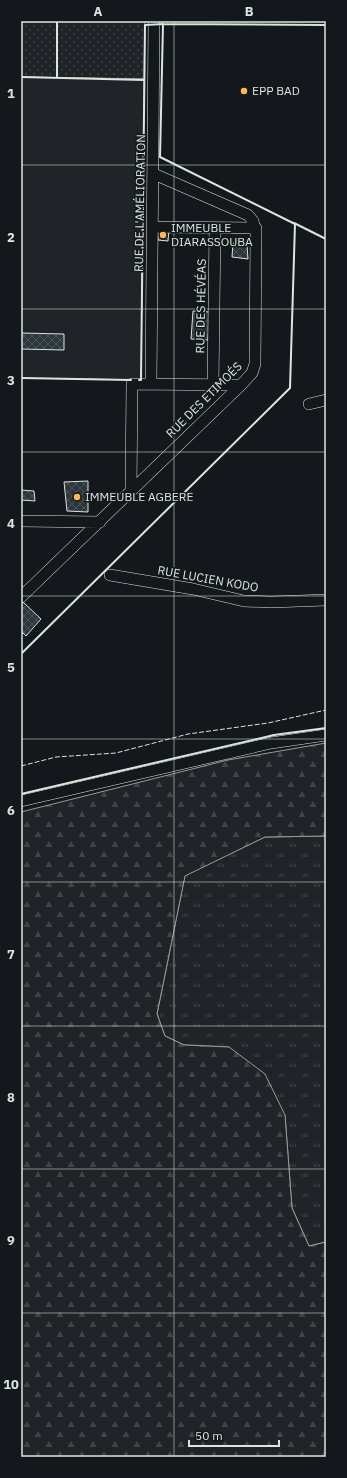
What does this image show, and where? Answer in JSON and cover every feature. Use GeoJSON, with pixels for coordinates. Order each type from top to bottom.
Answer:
{"type":"FeatureCollection","features":[{"type":"Feature","properties":{"kind":"street","name":"RUE DE L'AMÉLIORATION"},"geometry":{"type":"LineString","coordinates":[[151,384],[154,174],[154,21]]}},
{"type":"Feature","properties":{"kind":"street"},"geometry":{"type":"LineString","coordinates":[[153,227],[256,228],[254,221],[248,215],[154,174]]}},
{"type":"Feature","properties":{"kind":"street","name":"RUE DES HÉVÉAS"},"geometry":{"type":"LineString","coordinates":[[213,385],[215,228]]}},
{"type":"Feature","properties":{"kind":"street","name":"RUE DES ETIMOÉS"},"geometry":{"type":"LineString","coordinates":[[21,597],[252,373],[255,364],[256,228]]}},
{"type":"Feature","properties":{"kind":"street"},"geometry":{"type":"LineString","coordinates":[[131,490],[132,384],[241,385]]}},
{"type":"Feature","properties":{"kind":"street"},"geometry":{"type":"LineString","coordinates":[[309,404],[326,400]]}},
{"type":"Feature","properties":{"kind":"street"},"geometry":{"type":"LineString","coordinates":[[21,521],[100,522]]}},
{"type":"Feature","properties":{"kind":"street","name":"RUE LUCIEN KODO"},"geometry":{"type":"LineString","coordinates":[[110,575],[193,589],[244,601],[271,602],[326,600]]}},
{"type":"Feature","properties":{"kind":"street"},"geometry":{"type":"LineString","coordinates":[[21,801],[272,743],[326,736]]}},
{"type":"Feature","properties":{"kind":"green space"},"geometry":{"type":"Polygon","coordinates":[[[21,21],[145,21],[144,79],[21,77],[21,21]]]}},
{"type":"Feature","properties":{"kind":"green space"},"geometry":{"type":"Polygon","coordinates":[[[21,77],[144,79],[141,380],[21,378],[21,77]]]}},
{"type":"Feature","properties":{"kind":"green space"},"geometry":{"type":"Polygon","coordinates":[[[326,743],[326,836],[265,837],[185,876],[157,1014],[165,1036],[184,1045],[229,1047],[265,1074],[285,1115],[292,1208],[309,1246],[326,1242],[326,1457],[21,1457],[21,812],[228,760],[326,743]]]}},
{"type":"Feature","properties":{"kind":"green space"},"geometry":{"type":"Polygon","coordinates":[[[326,836],[326,1242],[309,1246],[292,1208],[285,1115],[229,1047],[184,1045],[165,1036],[157,1014],[185,875],[265,837],[326,836]]]}},
{"type":"Feature","properties":{"kind":"building","name":"IMMEUBLE DIARASSOUBA"},"geometry":{"type":"Polygon","coordinates":[[[158,228],[169,229],[168,241],[158,240],[158,228]]]}},
{"type":"Feature","properties":{"kind":"building"},"geometry":{"type":"Polygon","coordinates":[[[233,243],[247,245],[248,259],[232,257],[233,243]]]}},
{"type":"Feature","properties":{"kind":"building"},"geometry":{"type":"Polygon","coordinates":[[[193,311],[210,312],[208,340],[191,339],[193,311]]]}},
{"type":"Feature","properties":{"kind":"building"},"geometry":{"type":"Polygon","coordinates":[[[21,333],[64,334],[64,350],[21,349],[21,333]]]}},
{"type":"Feature","properties":{"kind":"building","name":"IMMEUBLE AGBERE"},"geometry":{"type":"Polygon","coordinates":[[[88,481],[88,512],[67,511],[64,482],[88,481]]]}},
{"type":"Feature","properties":{"kind":"building"},"geometry":{"type":"Polygon","coordinates":[[[21,490],[34,491],[35,501],[21,500],[21,490]]]}},
{"type":"Feature","properties":{"kind":"building"},"geometry":{"type":"Polygon","coordinates":[[[23,602],[41,619],[26,636],[21,631],[21,605],[23,602]]]}},
{"type":"Feature","properties":{"kind":"fence"},"geometry":{"type":"LineString","coordinates":[[21,766],[56,757],[116,753],[188,734],[268,723],[326,710]]}},
{"type":"Feature","properties":{"kind":"wall"},"geometry":{"type":"LineString","coordinates":[[57,21],[57,78]]}},
{"type":"Feature","properties":{"kind":"wall"},"geometry":{"type":"LineString","coordinates":[[163,26],[163,24],[326,25]]}},
{"type":"Feature","properties":{"kind":"wall"},"geometry":{"type":"LineString","coordinates":[[21,654],[290,388],[295,224],[160,157],[163,24],[145,25],[141,380],[139,380]]}},
{"type":"Feature","properties":{"kind":"wall"},"geometry":{"type":"LineString","coordinates":[[21,77],[144,80]]}},
{"type":"Feature","properties":{"kind":"wall"},"geometry":{"type":"LineString","coordinates":[[294,223],[326,239]]}},
{"type":"Feature","properties":{"kind":"wall"},"geometry":{"type":"LineString","coordinates":[[21,378],[131,380]]}},
{"type":"Feature","properties":{"kind":"wall"},"geometry":{"type":"LineString","coordinates":[[21,794],[274,735],[326,728]]}},
{"type":"Feature","properties":{"kind":"place","name":"EPP BAD"},"geometry":{"type":"Point","coordinates":[244,91]}},
{"type":"Feature","properties":{"kind":"place","name":"IMMEUBLE DIARASSOUBA"},"geometry":{"type":"Point","coordinates":[163,235]}},
{"type":"Feature","properties":{"kind":"place","name":"IMMEUBLE AGBERE"},"geometry":{"type":"Point","coordinates":[77,497]}}]}
